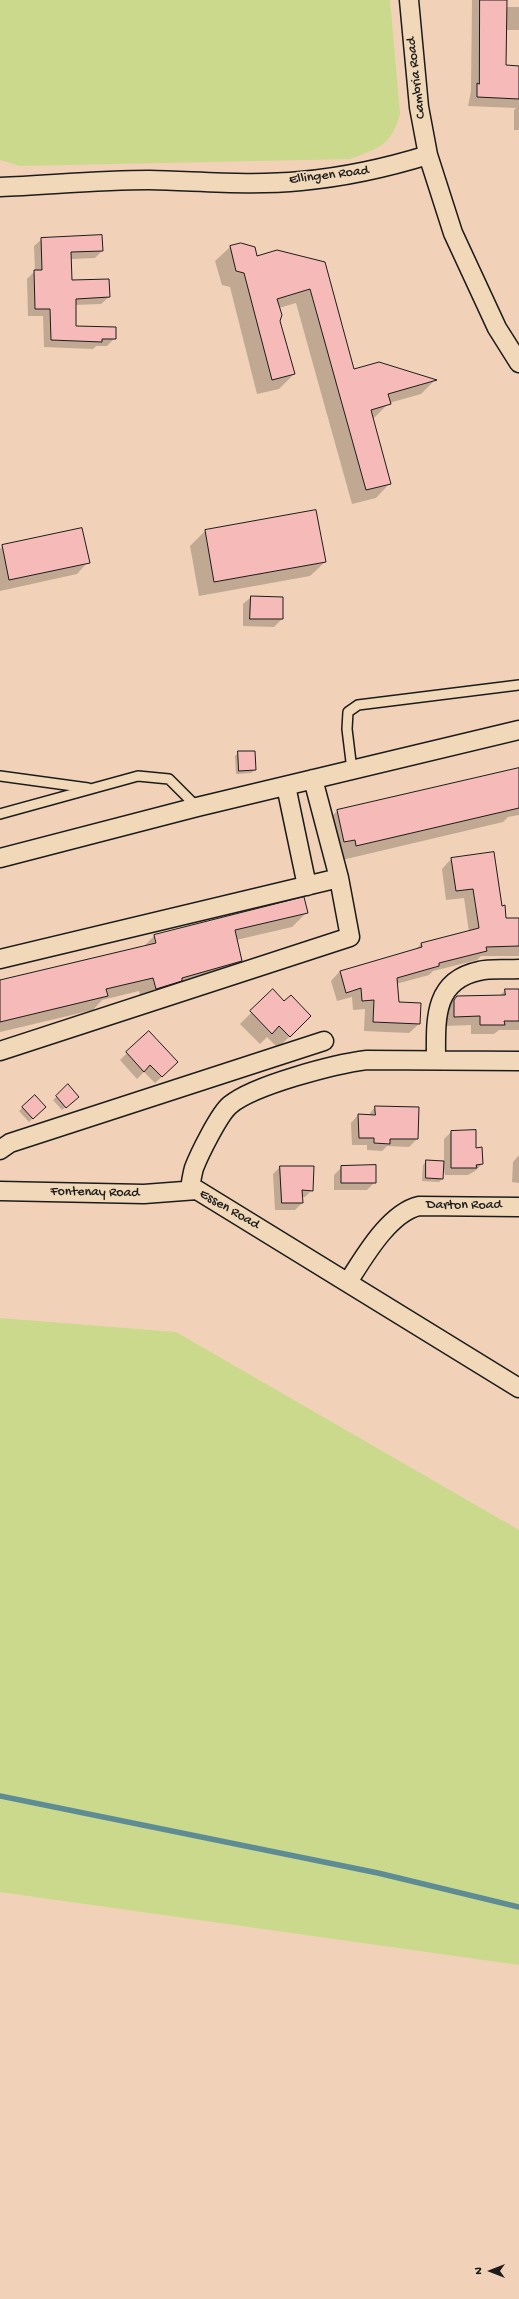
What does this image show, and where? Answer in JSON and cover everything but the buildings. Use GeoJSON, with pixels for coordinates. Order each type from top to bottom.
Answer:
{"type":"FeatureCollection","features":[{"type":"Feature","properties":{"kind":"street","name":"Cambria Road"},"geometry":{"type":"LineString","coordinates":[[408,0],[419,107],[428,155]]}},
{"type":"Feature","properties":{"kind":"street","name":"Ellingen Road"},"geometry":{"type":"LineString","coordinates":[[0,187],[147,180],[248,183],[299,181],[341,177],[383,168],[428,155]]}},
{"type":"Feature","properties":{"kind":"street"},"geometry":{"type":"LineString","coordinates":[[428,155],[453,233],[496,328],[519,363]]}},
{"type":"Feature","properties":{"kind":"street"},"geometry":{"type":"LineString","coordinates":[[0,858],[197,807],[519,730]]}},
{"type":"Feature","properties":{"kind":"street"},"geometry":{"type":"LineString","coordinates":[[0,1051],[350,937],[339,878],[313,779]]}},
{"type":"Feature","properties":{"kind":"street"},"geometry":{"type":"LineString","coordinates":[[286,786],[307,886]]}},
{"type":"Feature","properties":{"kind":"street"},"geometry":{"type":"LineString","coordinates":[[0,959],[339,878]]}},
{"type":"Feature","properties":{"kind":"street"},"geometry":{"type":"LineString","coordinates":[[436,1060],[438,1012],[441,999],[447,989],[460,978],[480,971],[519,969]]}},
{"type":"Feature","properties":{"kind":"street"},"geometry":{"type":"LineString","coordinates":[[0,1150],[10,1143],[324,1041]]}},
{"type":"Feature","properties":{"kind":"street","name":"Essen Road"},"geometry":{"type":"LineString","coordinates":[[519,1061],[390,1059],[345,1062],[255,1091],[232,1103],[222,1114],[194,1170],[190,1189],[197,1190],[519,1388]]}},
{"type":"Feature","properties":{"kind":"street","name":"Fontenay Road"},"geometry":{"type":"LineString","coordinates":[[0,1191],[144,1194],[190,1189]]}},
{"type":"Feature","properties":{"kind":"street","name":"Darton Road"},"geometry":{"type":"LineString","coordinates":[[348,1282],[368,1251],[384,1231],[410,1208],[420,1206],[519,1207]]}},
{"type":"Feature","properties":{"kind":"lane"},"geometry":{"type":"LineString","coordinates":[[352,770],[347,728],[348,712],[358,704],[519,685]]}},
{"type":"Feature","properties":{"kind":"lane"},"geometry":{"type":"LineString","coordinates":[[0,776],[91,789]]}},
{"type":"Feature","properties":{"kind":"lane"},"geometry":{"type":"LineString","coordinates":[[0,814],[138,776],[156,776],[174,783],[197,807]]}},
{"type":"Feature","properties":{"kind":"green space"},"geometry":{"type":"Polygon","coordinates":[[[0,0],[390,0],[400,114],[388,139],[369,152],[350,159],[20,166],[0,160],[0,0]]]}},
{"type":"Feature","properties":{"kind":"green space"},"geometry":{"type":"Polygon","coordinates":[[[0,1318],[176,1332],[519,1530],[519,1965],[0,1892],[0,1318]]]}},
{"type":"Feature","properties":{"kind":"waterway"},"geometry":{"type":"LineString","coordinates":[[0,1796],[378,1873],[519,1907]]}}]}
